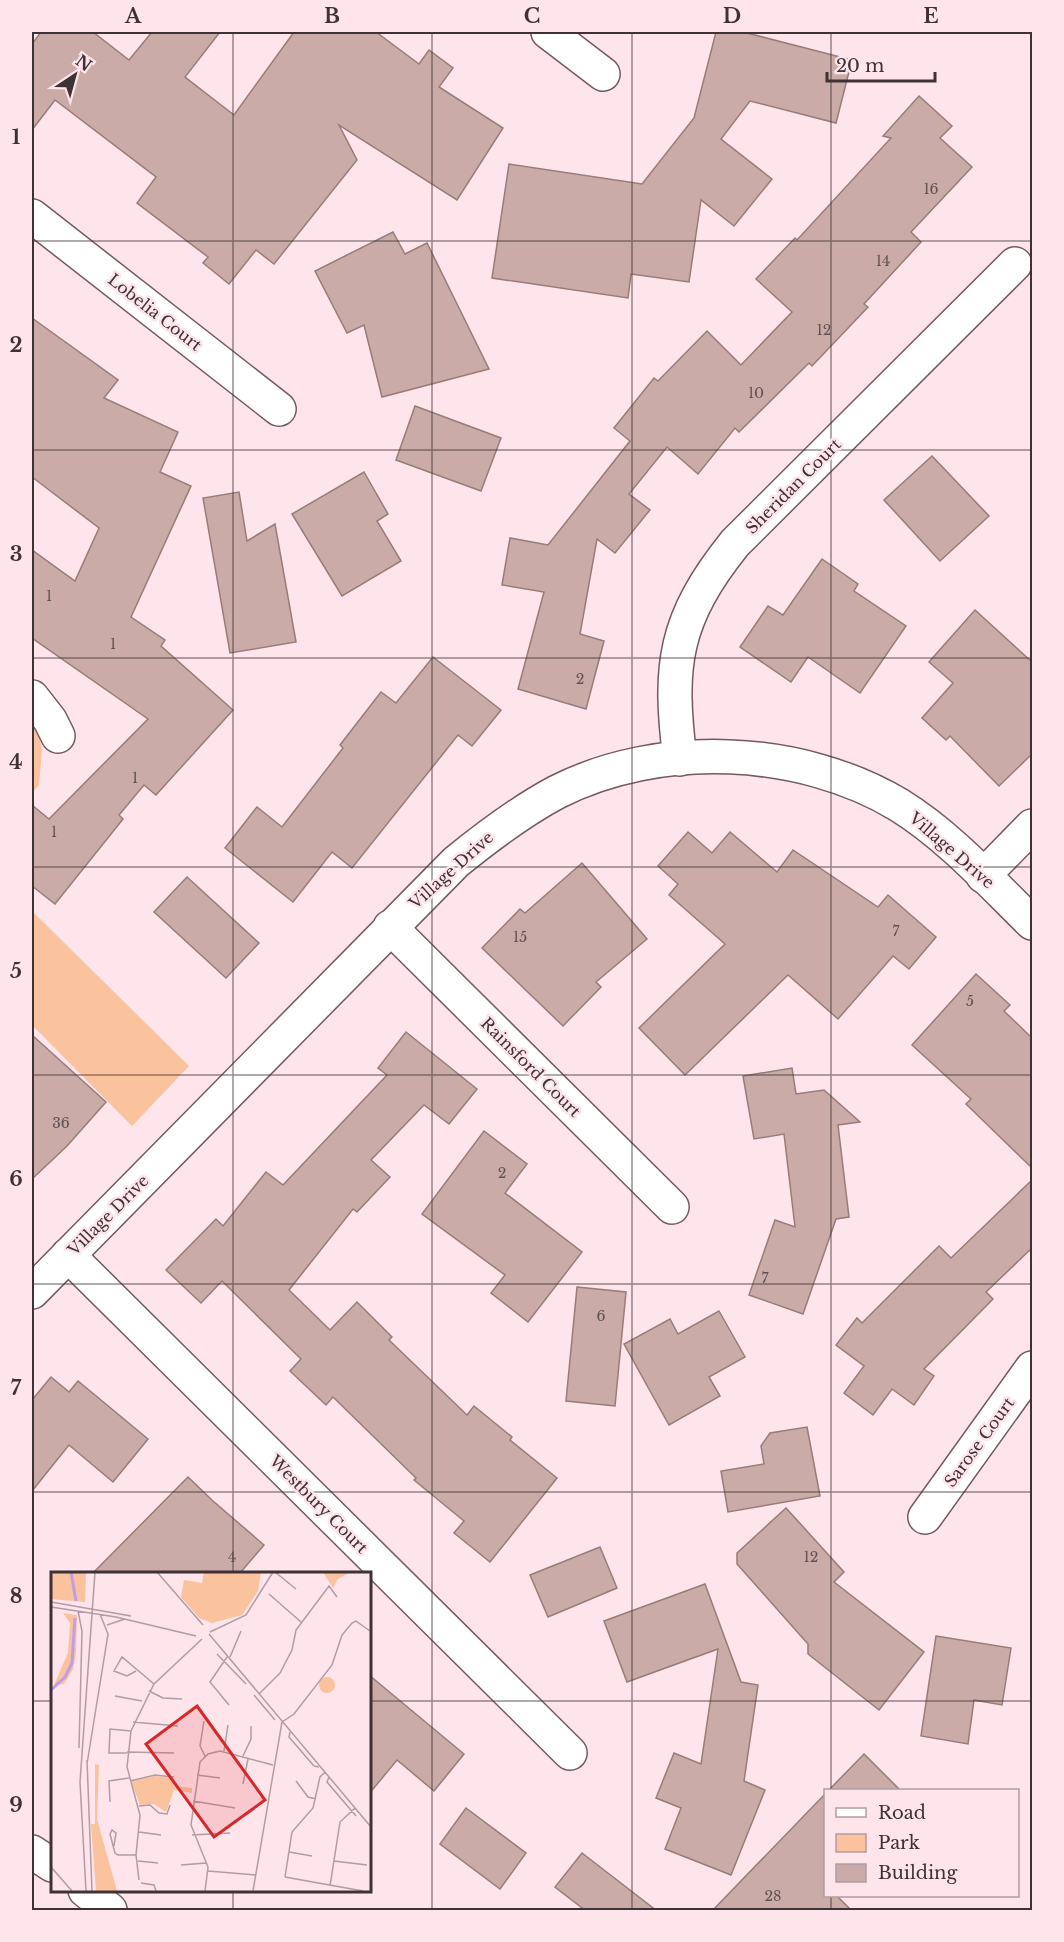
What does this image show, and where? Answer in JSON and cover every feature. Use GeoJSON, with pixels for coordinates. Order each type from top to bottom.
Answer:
{"type":"FeatureCollection","features":[{"type":"Feature","properties":{"kind":"street"},"geometry":{"type":"LineString","coordinates":[[548,32],[603,74]]}},
{"type":"Feature","properties":{"kind":"street","name":"Lobelia Court"},"geometry":{"type":"LineString","coordinates":[[32,216],[279,409]]}},
{"type":"Feature","properties":{"kind":"street","name":"Sheridan Court"},"geometry":{"type":"LineString","coordinates":[[680,759],[674,702],[676,664],[682,633],[694,603],[712,571],[735,543],[1015,264]]}},
{"type":"Feature","properties":{"kind":"street"},"geometry":{"type":"LineString","coordinates":[[32,697],[50,720],[58,736]]}},
{"type":"Feature","properties":{"kind":"street","name":"Village Drive"},"geometry":{"type":"LineString","coordinates":[[32,1292],[456,862],[498,828],[558,792],[610,771],[651,762],[747,756],[798,766],[858,784],[908,812],[932,830],[1032,923]]}},
{"type":"Feature","properties":{"kind":"street"},"geometry":{"type":"LineString","coordinates":[[983,876],[1032,826]]}},
{"type":"Feature","properties":{"kind":"street","name":"Rainsford Court"},"geometry":{"type":"LineString","coordinates":[[390,927],[672,1207]]}},
{"type":"Feature","properties":{"kind":"street","name":"Westbury Court"},"geometry":{"type":"LineString","coordinates":[[68,1255],[570,1753]]}},
{"type":"Feature","properties":{"kind":"street","name":"Sarose Court"},"geometry":{"type":"LineString","coordinates":[[924,1517],[1032,1368]]}},
{"type":"Feature","properties":{"kind":"street"},"geometry":{"type":"LineString","coordinates":[[32,1852],[51,1864]]}},
{"type":"Feature","properties":{"kind":"street"},"geometry":{"type":"LineString","coordinates":[[86,1891],[110,1911]]}},
{"type":"Feature","properties":{"kind":"green space"},"geometry":{"type":"Polygon","coordinates":[[[32,721],[37,729],[42,749],[39,785],[32,793],[32,721]]]}},
{"type":"Feature","properties":{"kind":"green space"},"geometry":{"type":"Polygon","coordinates":[[[32,911],[189,1066],[132,1126],[32,1025],[32,911]]]}},
{"type":"Feature","properties":{"kind":"building"},"geometry":{"type":"Polygon","coordinates":[[[41,32],[93,32],[129,60],[152,32],[220,32],[185,77],[234,115],[294,32],[376,32],[419,64],[429,50],[453,68],[439,87],[503,128],[457,200],[339,125],[357,160],[274,264],[256,250],[229,284],[203,263],[208,257],[137,203],[156,177],[55,100],[32,130],[32,44],[41,32]]]}},
{"type":"Feature","properties":{"kind":"building"},"geometry":{"type":"Polygon","coordinates":[[[716,32],[743,32],[852,60],[836,123],[750,101],[721,139],[772,179],[734,226],[701,200],[689,282],[631,274],[628,298],[492,278],[509,164],[642,184],[694,118],[716,32]]]}},
{"type":"Feature","properties":{"kind":"building"},"geometry":{"type":"Polygon","coordinates":[[[919,96],[952,126],[940,138],[972,167],[911,232],[921,242],[864,304],[868,307],[812,366],[809,363],[739,432],[735,428],[698,474],[667,447],[629,494],[650,510],[615,553],[597,539],[580,634],[604,641],[586,709],[518,689],[544,592],[502,585],[510,538],[548,545],[630,441],[614,428],[654,378],[658,381],[707,331],[741,365],[792,312],[756,279],[795,238],[797,240],[891,138],[883,136],[919,96]]]}},
{"type":"Feature","properties":{"kind":"building"},"geometry":{"type":"Polygon","coordinates":[[[393,232],[405,254],[427,243],[489,369],[382,397],[364,325],[347,333],[315,271],[393,232]]]}},
{"type":"Feature","properties":{"kind":"building"},"geometry":{"type":"Polygon","coordinates":[[[32,318],[118,380],[104,398],[178,432],[160,472],[191,486],[131,617],[165,640],[161,646],[233,710],[156,795],[144,785],[119,815],[123,819],[55,904],[32,886],[32,805],[49,819],[148,719],[32,638],[32,550],[75,581],[99,528],[32,477],[32,318]]]}},
{"type":"Feature","properties":{"kind":"building"},"geometry":{"type":"Polygon","coordinates":[[[415,406],[501,438],[481,491],[396,460],[415,406]]]}},
{"type":"Feature","properties":{"kind":"building"},"geometry":{"type":"Polygon","coordinates":[[[932,456],[989,516],[940,561],[884,500],[932,456]]]}},
{"type":"Feature","properties":{"kind":"building"},"geometry":{"type":"Polygon","coordinates":[[[364,472],[388,514],[377,521],[401,561],[342,596],[292,514],[364,472]]]}},
{"type":"Feature","properties":{"kind":"building"},"geometry":{"type":"Polygon","coordinates":[[[239,492],[247,541],[275,524],[296,642],[230,653],[203,498],[239,492]]]}},
{"type":"Feature","properties":{"kind":"building"},"geometry":{"type":"Polygon","coordinates":[[[822,559],[858,584],[854,591],[906,626],[860,693],[808,657],[791,682],[740,647],[768,606],[783,615],[822,559]]]}},
{"type":"Feature","properties":{"kind":"building"},"geometry":{"type":"Polygon","coordinates":[[[975,610],[1032,662],[1032,754],[999,786],[950,736],[946,740],[922,718],[953,683],[929,662],[975,610]]]}},
{"type":"Feature","properties":{"kind":"building"},"geometry":{"type":"Polygon","coordinates":[[[433,657],[501,710],[472,746],[458,735],[352,868],[332,852],[293,902],[225,848],[257,807],[282,827],[343,748],[340,745],[381,692],[396,703],[433,657]]]}},
{"type":"Feature","properties":{"kind":"building"},"geometry":{"type":"Polygon","coordinates":[[[688,832],[712,853],[730,832],[777,872],[793,850],[878,907],[888,895],[936,937],[909,969],[893,956],[838,1019],[788,975],[685,1075],[639,1028],[725,944],[669,895],[678,884],[658,866],[688,832]]]}},
{"type":"Feature","properties":{"kind":"building"},"geometry":{"type":"Polygon","coordinates":[[[582,863],[647,939],[596,982],[601,987],[563,1026],[482,948],[520,909],[525,913],[582,863]]]}},
{"type":"Feature","properties":{"kind":"building"},"geometry":{"type":"Polygon","coordinates":[[[187,877],[259,943],[226,978],[154,912],[187,877]]]}},
{"type":"Feature","properties":{"kind":"building"},"geometry":{"type":"Polygon","coordinates":[[[976,974],[1010,1005],[1004,1011],[1032,1038],[1032,1168],[966,1104],[971,1099],[912,1045],[976,974]]]}},
{"type":"Feature","properties":{"kind":"building"},"geometry":{"type":"Polygon","coordinates":[[[406,1032],[477,1089],[449,1124],[424,1105],[371,1160],[390,1177],[357,1212],[353,1209],[289,1290],[330,1330],[357,1302],[392,1337],[389,1340],[467,1415],[474,1406],[512,1437],[510,1440],[557,1478],[490,1562],[454,1533],[464,1521],[414,1480],[416,1478],[333,1397],[326,1405],[290,1371],[301,1359],[222,1281],[201,1303],[166,1270],[216,1219],[223,1226],[266,1172],[283,1185],[387,1075],[378,1068],[406,1032]]]}},
{"type":"Feature","properties":{"kind":"building"},"geometry":{"type":"Polygon","coordinates":[[[32,1035],[106,1102],[67,1146],[32,1179],[32,1035]]]}},
{"type":"Feature","properties":{"kind":"building"},"geometry":{"type":"Polygon","coordinates":[[[792,1068],[796,1094],[824,1090],[860,1122],[838,1125],[849,1217],[836,1219],[803,1314],[749,1295],[775,1220],[795,1227],[784,1134],[754,1139],[743,1076],[792,1068]]]}},
{"type":"Feature","properties":{"kind":"building"},"geometry":{"type":"Polygon","coordinates":[[[484,1131],[527,1164],[505,1193],[582,1252],[528,1322],[491,1293],[505,1275],[422,1214],[484,1131]]]}},
{"type":"Feature","properties":{"kind":"building"},"geometry":{"type":"Polygon","coordinates":[[[1032,1180],[1032,1248],[986,1292],[993,1299],[924,1369],[934,1376],[914,1405],[892,1389],[873,1415],[844,1393],[864,1366],[836,1345],[857,1318],[862,1323],[939,1246],[951,1258],[1032,1180]]]}},
{"type":"Feature","properties":{"kind":"building"},"geometry":{"type":"Polygon","coordinates":[[[577,1287],[626,1292],[615,1406],[566,1401],[577,1287]]]}},
{"type":"Feature","properties":{"kind":"building"},"geometry":{"type":"Polygon","coordinates":[[[719,1311],[745,1357],[709,1377],[720,1396],[669,1425],[624,1344],[670,1319],[678,1334],[719,1311]]]}},
{"type":"Feature","properties":{"kind":"building"},"geometry":{"type":"Polygon","coordinates":[[[51,1377],[69,1392],[78,1381],[148,1439],[113,1482],[69,1445],[32,1491],[32,1400],[51,1377]]]}},
{"type":"Feature","properties":{"kind":"building"},"geometry":{"type":"Polygon","coordinates":[[[807,1427],[820,1496],[728,1512],[721,1471],[764,1464],[761,1446],[770,1433],[807,1427]]]}},
{"type":"Feature","properties":{"kind":"building"},"geometry":{"type":"Polygon","coordinates":[[[188,1477],[264,1545],[241,1572],[94,1572],[188,1477]]]}},
{"type":"Feature","properties":{"kind":"building"},"geometry":{"type":"Polygon","coordinates":[[[786,1508],[844,1572],[834,1582],[924,1652],[879,1710],[808,1654],[808,1644],[737,1564],[737,1553],[786,1508]]]}},
{"type":"Feature","properties":{"kind":"building"},"geometry":{"type":"Polygon","coordinates":[[[600,1547],[617,1588],[548,1617],[530,1575],[600,1547]]]}},
{"type":"Feature","properties":{"kind":"building"},"geometry":{"type":"Polygon","coordinates":[[[705,1584],[741,1682],[758,1685],[744,1781],[765,1790],[731,1875],[665,1849],[681,1808],[656,1798],[674,1753],[701,1764],[718,1649],[627,1682],[604,1621],[705,1584]]]}},
{"type":"Feature","properties":{"kind":"building"},"geometry":{"type":"Polygon","coordinates":[[[936,1636],[1011,1648],[1002,1705],[974,1700],[968,1744],[921,1736],[936,1636]]]}},
{"type":"Feature","properties":{"kind":"building"},"geometry":{"type":"Polygon","coordinates":[[[370,1676],[464,1754],[434,1791],[397,1760],[370,1793],[370,1676]]]}},
{"type":"Feature","properties":{"kind":"building"},"geometry":{"type":"Polygon","coordinates":[[[864,1754],[899,1789],[830,1789],[864,1754]]]}},
{"type":"Feature","properties":{"kind":"building"},"geometry":{"type":"Polygon","coordinates":[[[824,1795],[824,1897],[838,1897],[852,1911],[712,1911],[824,1795]]]}},
{"type":"Feature","properties":{"kind":"building"},"geometry":{"type":"Polygon","coordinates":[[[466,1808],[526,1853],[500,1889],[440,1844],[466,1808]]]}},
{"type":"Feature","properties":{"kind":"building"},"geometry":{"type":"Polygon","coordinates":[[[582,1853],[657,1911],[586,1911],[555,1887],[582,1853]]]}}]}
